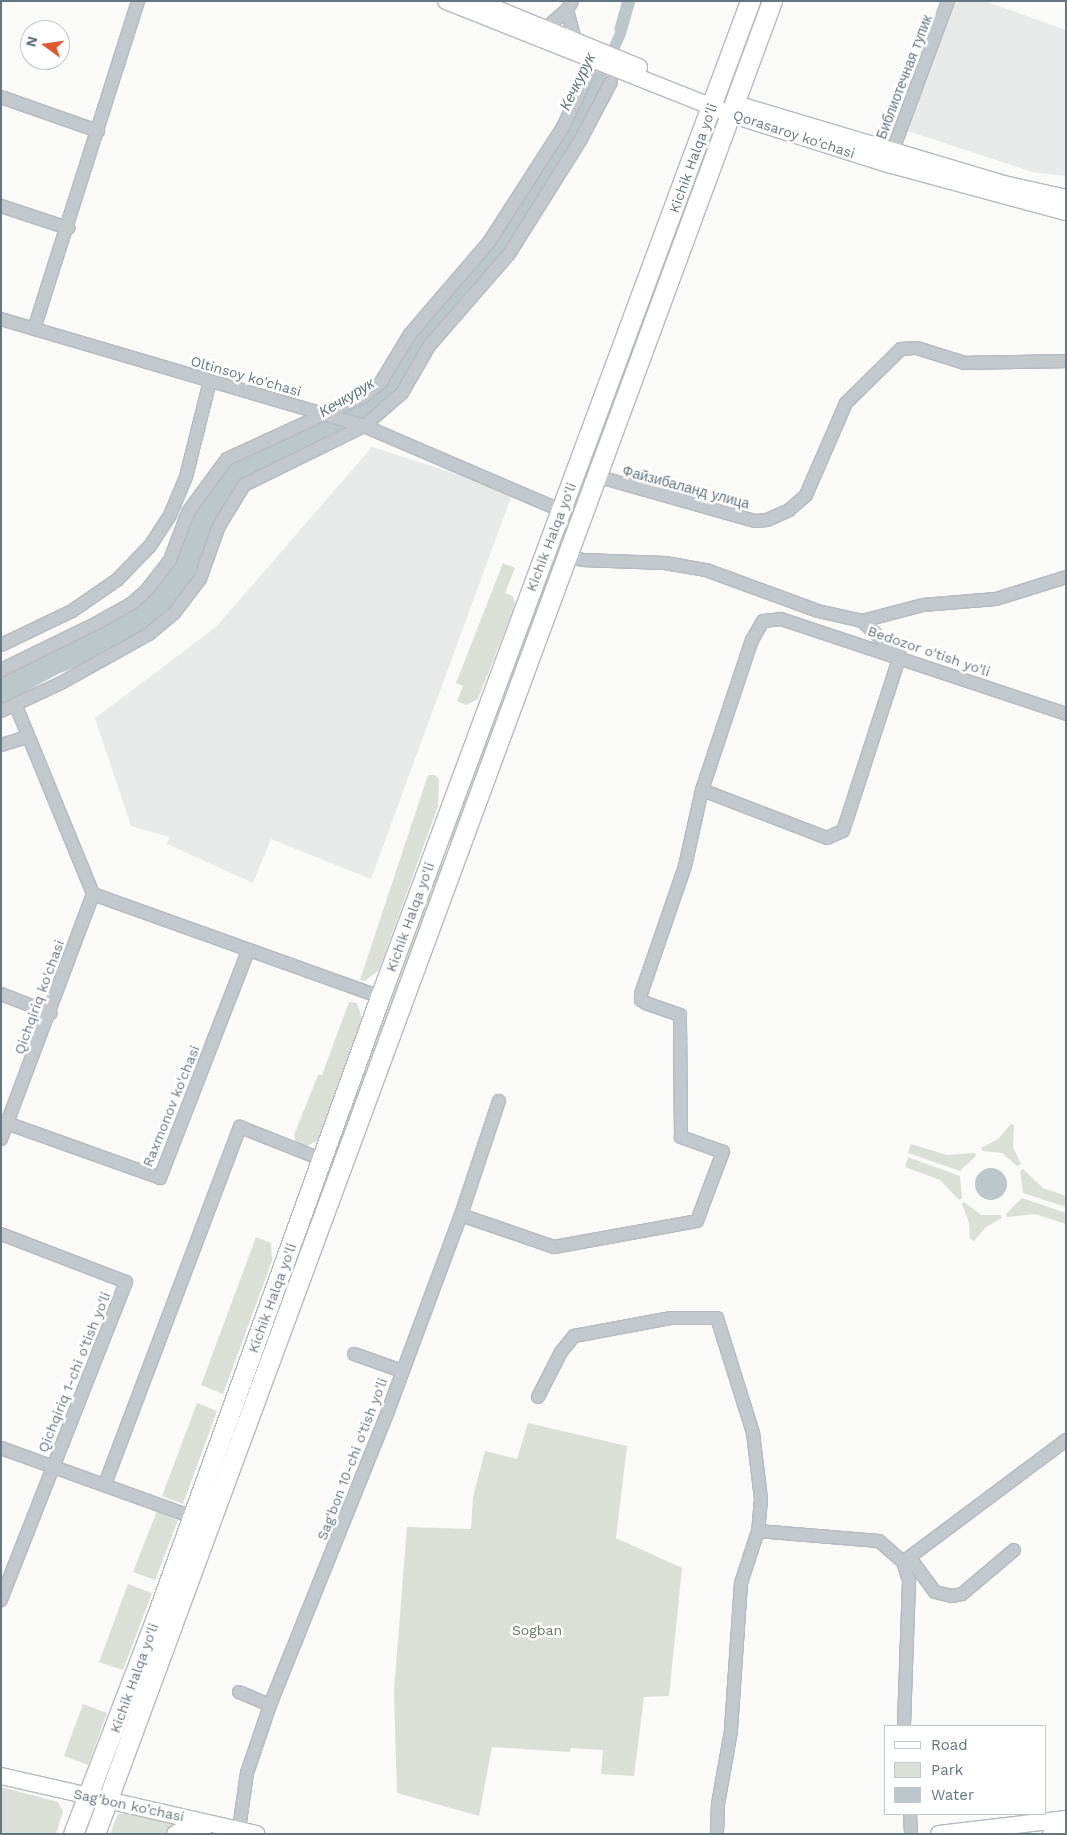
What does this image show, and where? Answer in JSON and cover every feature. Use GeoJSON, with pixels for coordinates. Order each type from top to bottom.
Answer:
{"type":"FeatureCollection","features":[{"type":"Feature","properties":{"kind":"highway","name":"Kichik Halqa yo'li"},"geometry":{"type":"LineString","coordinates":[[95,1834],[108,1800],[165,1618],[193,1517],[246,1397],[321,1159],[750,1]]}},
{"type":"Feature","properties":{"kind":"highway","name":"Kichik Halqa yo'li"},"geometry":{"type":"LineString","coordinates":[[73,1834],[165,1618],[246,1397],[458,851],[772,1]]}},
{"type":"Feature","properties":{"kind":"highway"},"geometry":{"type":"LineString","coordinates":[[616,366],[634,374]]}},
{"type":"Feature","properties":{"kind":"highway"},"geometry":{"type":"LineString","coordinates":[[437,843],[458,851]]}},
{"type":"Feature","properties":{"kind":"main road","name":"Qorasaroy ko'chasi"},"geometry":{"type":"LineString","coordinates":[[446,1],[615,70],[732,109],[1066,212]]}},
{"type":"Feature","properties":{"kind":"main road","name":"Qorasaroy ko'chasi"},"geometry":{"type":"LineString","coordinates":[[476,1],[575,40],[595,61]]}},
{"type":"Feature","properties":{"kind":"main road","name":"Qorasaroy ko'chasi"},"geometry":{"type":"LineString","coordinates":[[890,157],[1066,198]]}},
{"type":"Feature","properties":{"kind":"main road","name":"Sag’bon ko’chasi"},"geometry":{"type":"LineString","coordinates":[[1,1776],[257,1834]]}},
{"type":"Feature","properties":{"kind":"main road"},"geometry":{"type":"LineString","coordinates":[[1006,1815],[1027,1824],[1061,1830]]}},
{"type":"Feature","properties":{"kind":"main road"},"geometry":{"type":"LineString","coordinates":[[939,1834],[1027,1824]]}},
{"type":"Feature","properties":{"kind":"main road"},"geometry":{"type":"LineString","coordinates":[[175,1834],[189,1827],[221,1825]]}},
{"type":"Feature","properties":{"kind":"street"},"geometry":{"type":"LineString","coordinates":[[34,329],[68,228],[138,1]]}},
{"type":"Feature","properties":{"kind":"street","name":"Библиотечная тупик"},"geometry":{"type":"LineString","coordinates":[[890,157],[948,1]]}},
{"type":"Feature","properties":{"kind":"street"},"geometry":{"type":"LineString","coordinates":[[546,28],[570,5]]}},
{"type":"Feature","properties":{"kind":"street"},"geometry":{"type":"LineString","coordinates":[[570,5],[575,40]]}},
{"type":"Feature","properties":{"kind":"street"},"geometry":{"type":"LineString","coordinates":[[1,670],[131,604],[146,591],[170,560],[188,512],[227,459],[297,429],[322,414],[364,396],[381,382],[410,334],[489,242],[563,126],[595,61]]}},
{"type":"Feature","properties":{"kind":"street"},"geometry":{"type":"LineString","coordinates":[[1,710],[16,706],[150,634],[174,613],[200,579],[219,526],[244,485],[364,426],[402,393],[429,346],[509,254],[582,139],[615,70]]}},
{"type":"Feature","properties":{"kind":"street"},"geometry":{"type":"LineString","coordinates":[[1,97],[98,131]]}},
{"type":"Feature","properties":{"kind":"street"},"geometry":{"type":"LineString","coordinates":[[1,206],[68,228]]}},
{"type":"Feature","properties":{"kind":"street","name":"Oltinsoy ko'chasi"},"geometry":{"type":"LineString","coordinates":[[1,320],[364,426],[560,510]]}},
{"type":"Feature","properties":{"kind":"street","name":"Файзибаланд улица"},"geometry":{"type":"LineString","coordinates":[[596,476],[754,521],[767,520],[789,510],[806,495],[846,403],[901,349],[917,348],[965,363],[1066,361]]}},
{"type":"Feature","properties":{"kind":"street"},"geometry":{"type":"LineString","coordinates":[[1,645],[72,611],[116,580],[150,546],[170,515],[186,476],[210,381]]}},
{"type":"Feature","properties":{"kind":"street"},"geometry":{"type":"LineString","coordinates":[[461,1215],[554,1247],[697,1222],[723,1152],[681,1137],[680,1015],[646,1004],[641,1000],[641,994],[685,866],[702,790],[827,838],[839,836],[843,831],[900,656],[862,622],[818,611],[706,570],[665,563],[582,560],[567,556]]}},
{"type":"Feature","properties":{"kind":"street"},"geometry":{"type":"LineString","coordinates":[[862,622],[923,606],[996,599],[1066,577]]}},
{"type":"Feature","properties":{"kind":"street","name":"Bedozor o'tish yo'li"},"geometry":{"type":"LineString","coordinates":[[702,790],[756,630],[768,619],[781,619],[900,656],[1066,714]]}},
{"type":"Feature","properties":{"kind":"street"},"geometry":{"type":"LineString","coordinates":[[16,706],[93,894],[380,997]]}},
{"type":"Feature","properties":{"kind":"street"},"geometry":{"type":"LineString","coordinates":[[1,745],[28,737]]}},
{"type":"Feature","properties":{"kind":"street","name":"Qichqiriq ko'chasi"},"geometry":{"type":"LineString","coordinates":[[1,1139],[4,1122],[50,1013],[93,894]]}},
{"type":"Feature","properties":{"kind":"street","name":"Raxmonov ko'chasi"},"geometry":{"type":"LineString","coordinates":[[4,1122],[160,1178],[248,951]]}},
{"type":"Feature","properties":{"kind":"street"},"geometry":{"type":"LineString","coordinates":[[1,994],[50,1013]]}},
{"type":"Feature","properties":{"kind":"street","name":"Sag'bon 10-chi o'tish yo'li"},"geometry":{"type":"LineString","coordinates":[[239,1829],[247,1773],[270,1705],[402,1371],[461,1215],[499,1100]]}},
{"type":"Feature","properties":{"kind":"street"},"geometry":{"type":"LineString","coordinates":[[105,1484],[240,1128],[321,1159]]}},
{"type":"Feature","properties":{"kind":"street","name":"Qichqiriq 1-chi o'tish yo'li"},"geometry":{"type":"LineString","coordinates":[[1,1234],[126,1279],[1,1600]]}},
{"type":"Feature","properties":{"kind":"street"},"geometry":{"type":"LineString","coordinates":[[538,1396],[574,1336],[671,1318],[718,1318],[753,1433],[761,1499],[758,1532],[741,1583],[731,1731],[718,1804],[717,1834]]}},
{"type":"Feature","properties":{"kind":"street"},"geometry":{"type":"LineString","coordinates":[[354,1354],[402,1371]]}},
{"type":"Feature","properties":{"kind":"street"},"geometry":{"type":"LineString","coordinates":[[906,1560],[1066,1440]]}},
{"type":"Feature","properties":{"kind":"street"},"geometry":{"type":"LineString","coordinates":[[1,1448],[193,1517]]}},
{"type":"Feature","properties":{"kind":"street"},"geometry":{"type":"LineString","coordinates":[[758,1532],[879,1541],[906,1560],[935,1592],[952,1596],[962,1594],[1014,1550]]}},
{"type":"Feature","properties":{"kind":"street"},"geometry":{"type":"LineString","coordinates":[[904,1725],[909,1581],[906,1560]]}},
{"type":"Feature","properties":{"kind":"street"},"geometry":{"type":"LineString","coordinates":[[239,1692],[270,1705]]}},
{"type":"Feature","properties":{"kind":"street"},"geometry":{"type":"LineString","coordinates":[[910,1815],[911,1834]]}},
{"type":"Feature","properties":{"kind":"shaded area"},"geometry":{"type":"Polygon","coordinates":[[[956,1],[984,1],[1066,30],[1066,176],[1032,172],[908,131],[956,1]]]}},
{"type":"Feature","properties":{"kind":"shaded area"},"geometry":{"type":"Polygon","coordinates":[[[372,447],[513,492],[371,879],[271,839],[253,883],[167,844],[169,837],[131,826],[95,718],[216,627],[372,447]]]}},
{"type":"Feature","properties":{"kind":"green space"},"geometry":{"type":"Polygon","coordinates":[[[691,180],[700,183],[635,359],[627,353],[691,180]]]}},
{"type":"Feature","properties":{"kind":"green space"},"geometry":{"type":"Polygon","coordinates":[[[618,380],[624,384],[452,843],[446,841],[618,380]]]}},
{"type":"Feature","properties":{"kind":"green space"},"geometry":{"type":"Polygon","coordinates":[[[503,563],[515,568],[505,593],[513,596],[515,605],[478,699],[466,705],[457,701],[463,686],[456,683],[503,563]]]}},
{"type":"Feature","properties":{"kind":"green space"},"geometry":{"type":"Polygon","coordinates":[[[428,775],[435,775],[439,779],[438,806],[379,970],[365,981],[360,980],[428,775]]]}},
{"type":"Feature","properties":{"kind":"green space"},"geometry":{"type":"Polygon","coordinates":[[[438,863],[445,865],[255,1385],[249,1383],[438,863]]]}},
{"type":"Feature","properties":{"kind":"green space"},"geometry":{"type":"Polygon","coordinates":[[[349,1002],[357,1003],[362,1019],[318,1140],[306,1147],[296,1143],[294,1135],[318,1075],[322,1075],[349,1002]]]}},
{"type":"Feature","properties":{"kind":"green space"},"geometry":{"type":"Polygon","coordinates":[[[1011,1124],[1014,1125],[1013,1147],[1021,1164],[1017,1166],[1002,1153],[982,1151],[981,1148],[998,1139],[1011,1124]]]}},
{"type":"Feature","properties":{"kind":"green space"},"geometry":{"type":"Polygon","coordinates":[[[911,1144],[947,1155],[975,1153],[976,1156],[960,1171],[908,1153],[911,1144]]]}},
{"type":"Feature","properties":{"kind":"green space"},"geometry":{"type":"Polygon","coordinates":[[[908,1157],[960,1176],[962,1198],[959,1200],[940,1180],[905,1167],[908,1157]]]}},
{"type":"Feature","properties":{"kind":"green space"},"geometry":{"type":"Polygon","coordinates":[[[1023,1169],[1043,1188],[1066,1196],[1066,1207],[1023,1193],[1020,1171],[1023,1169]]]}},
{"type":"Feature","properties":{"kind":"green space"},"geometry":{"type":"Polygon","coordinates":[[[1022,1198],[1066,1213],[1066,1224],[1035,1214],[1007,1217],[1006,1214],[1022,1198]]]}},
{"type":"Feature","properties":{"kind":"green space"},"geometry":{"type":"Polygon","coordinates":[[[964,1202],[981,1215],[1001,1215],[1002,1218],[986,1227],[974,1241],[970,1239],[969,1222],[962,1204],[964,1202]]]}},
{"type":"Feature","properties":{"kind":"green space"},"geometry":{"type":"Polygon","coordinates":[[[256,1237],[271,1243],[272,1261],[223,1394],[201,1385],[256,1237]]]}},
{"type":"Feature","properties":{"kind":"green space"},"geometry":{"type":"Polygon","coordinates":[[[197,1403],[217,1411],[183,1504],[162,1496],[197,1403]]]}},
{"type":"Feature","properties":{"kind":"green space","name":"Sogban"},"geometry":{"type":"Polygon","coordinates":[[[528,1423],[627,1446],[616,1538],[682,1568],[669,1696],[644,1697],[634,1776],[601,1774],[603,1750],[571,1748],[570,1752],[492,1747],[479,1816],[397,1793],[394,1691],[407,1527],[471,1529],[473,1497],[485,1451],[517,1459],[528,1423]]]}},
{"type":"Feature","properties":{"kind":"green space"},"geometry":{"type":"Polygon","coordinates":[[[157,1511],[178,1520],[155,1580],[133,1572],[157,1511]]]}},
{"type":"Feature","properties":{"kind":"green space"},"geometry":{"type":"Polygon","coordinates":[[[128,1584],[152,1593],[123,1670],[99,1662],[128,1584]]]}},
{"type":"Feature","properties":{"kind":"green space"},"geometry":{"type":"Polygon","coordinates":[[[83,1704],[107,1713],[88,1765],[64,1756],[83,1704]]]}},
{"type":"Feature","properties":{"kind":"green space"},"geometry":{"type":"Polygon","coordinates":[[[1,1787],[58,1802],[63,1811],[56,1834],[1,1834],[1,1787]]]}},
{"type":"Feature","properties":{"kind":"green space"},"geometry":{"type":"Polygon","coordinates":[[[130,1813],[178,1824],[166,1834],[110,1834],[118,1814],[130,1813]]]}},
{"type":"Feature","properties":{"kind":"water"},"geometry":{"type":"Polygon","coordinates":[[[622,1],[635,1],[625,35],[614,30],[622,1]]]}},
{"type":"Feature","properties":{"kind":"water"},"geometry":{"type":"Polygon","coordinates":[[[592,79],[604,84],[578,138],[505,253],[400,392],[377,414],[243,480],[213,523],[195,577],[171,608],[149,628],[109,653],[58,674],[1,705],[1,674],[147,594],[192,513],[228,461],[301,432],[365,399],[413,335],[490,244],[592,79]]]}},
{"type":"Feature","properties":{"kind":"water"},"geometry":{"type":"Polygon","coordinates":[[[991,1168],[997,1169],[1002,1173],[1006,1178],[1006,1190],[1002,1195],[997,1199],[991,1200],[985,1199],[980,1195],[976,1190],[975,1184],[976,1178],[980,1173],[985,1169],[991,1168]]]}},
{"type":"Feature","properties":{"kind":"waterway","name":"Кечкурук"},"geometry":{"type":"LineString","coordinates":[[592,94],[620,33],[629,1]]}}]}
